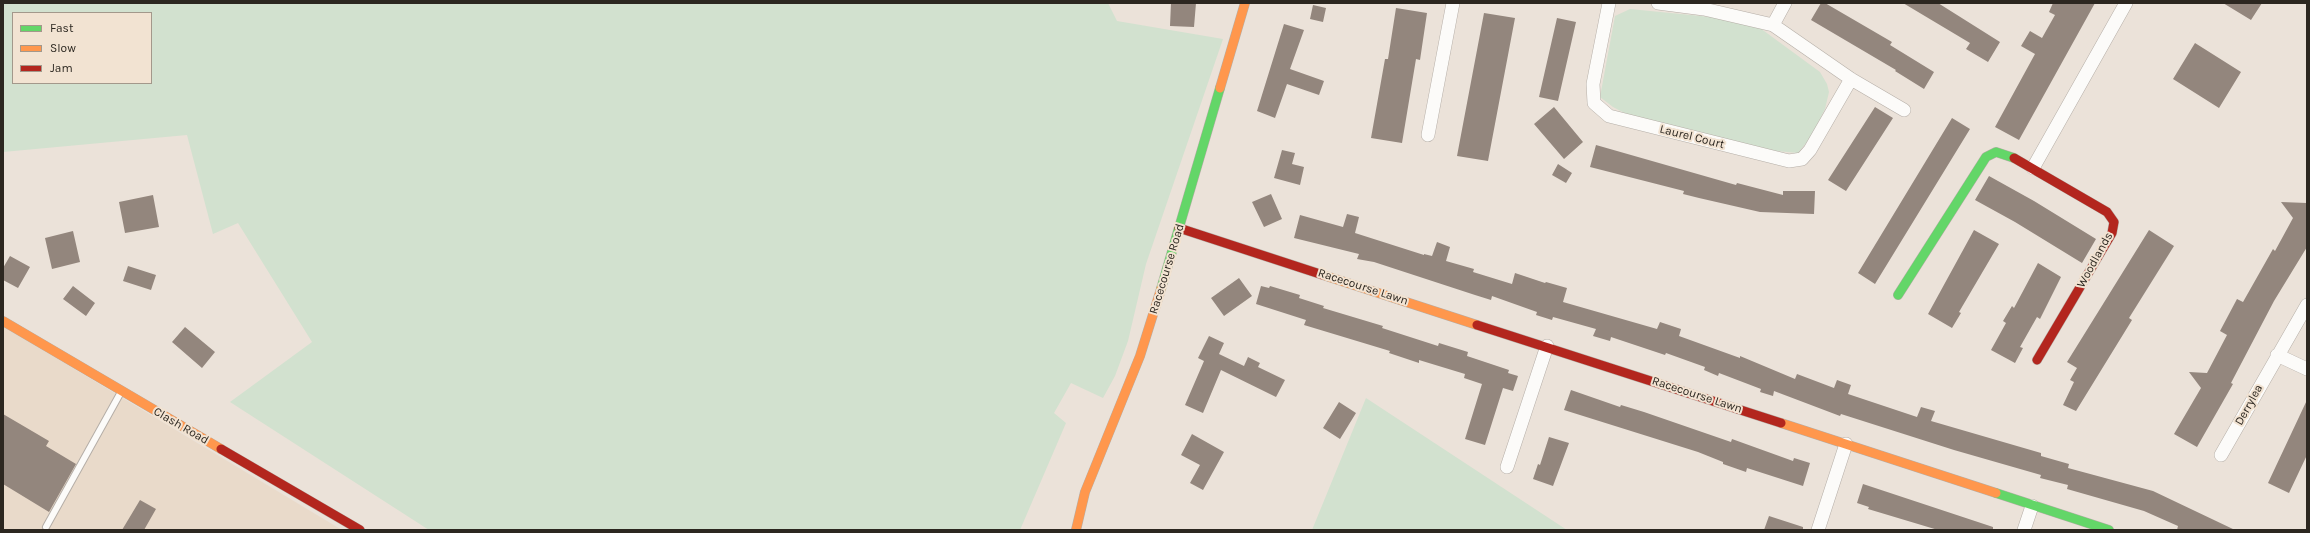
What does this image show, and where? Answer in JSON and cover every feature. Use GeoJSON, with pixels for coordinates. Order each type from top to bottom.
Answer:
{"type":"FeatureCollection","features":[{"type":"Feature","properties":{"kind":"street","name":"Racecourse Road"},"geometry":{"type":"LineString","coordinates":[[1076,530],[1085,492],[1140,356],[1180,228],[1245,3]]}},
{"type":"Feature","properties":{"kind":"street"},"geometry":{"type":"LineString","coordinates":[[1428,135],[1453,3]]}},
{"type":"Feature","properties":{"kind":"street","name":"Laurel Court"},"geometry":{"type":"LineString","coordinates":[[1609,3],[1593,84],[1594,103],[1609,116],[1789,161],[1802,158],[1810,150],[1851,79]]}},
{"type":"Feature","properties":{"kind":"street"},"geometry":{"type":"LineString","coordinates":[[1658,3],[1704,9],[1773,25],[1851,79],[1904,110]]}},
{"type":"Feature","properties":{"kind":"street"},"geometry":{"type":"LineString","coordinates":[[1773,25],[1785,3]]}},
{"type":"Feature","properties":{"kind":"street"},"geometry":{"type":"LineString","coordinates":[[2033,168],[2126,3]]}},
{"type":"Feature","properties":{"kind":"street","name":"Woodlands"},"geometry":{"type":"LineString","coordinates":[[1898,295],[1986,157],[1996,152],[2003,153],[2033,168],[2107,212],[2114,222],[2112,233],[2037,360]]}},
{"type":"Feature","properties":{"kind":"street","name":"Racecourse Lawn"},"geometry":{"type":"LineString","coordinates":[[1180,228],[1547,346],[2109,530]]}},
{"type":"Feature","properties":{"kind":"street","name":"Derrylea"},"geometry":{"type":"LineString","coordinates":[[2222,455],[2277,355],[2307,306]]}},
{"type":"Feature","properties":{"kind":"street","name":"Clash Road"},"geometry":{"type":"LineString","coordinates":[[3,321],[360,530]]}},
{"type":"Feature","properties":{"kind":"street"},"geometry":{"type":"LineString","coordinates":[[1507,467],[1547,346]]}},
{"type":"Feature","properties":{"kind":"street"},"geometry":{"type":"LineString","coordinates":[[2277,355],[2307,369]]}},
{"type":"Feature","properties":{"kind":"street"},"geometry":{"type":"LineString","coordinates":[[1818,530],[1846,444]]}},
{"type":"Feature","properties":{"kind":"street"},"geometry":{"type":"LineString","coordinates":[[2024,530],[2032,506]]}},
{"type":"Feature","properties":{"kind":"lane"},"geometry":{"type":"LineString","coordinates":[[46,527],[122,391]]}},
{"type":"Feature","properties":{"kind":"shaded area"},"geometry":{"type":"Polygon","coordinates":[[[3,326],[342,530],[3,530],[3,326]]]}},
{"type":"Feature","properties":{"kind":"green space"},"geometry":{"type":"Polygon","coordinates":[[[3,3],[1108,3],[1117,21],[1223,39],[1146,264],[1128,341],[1115,376],[1103,398],[1071,383],[1054,413],[1066,423],[1020,530],[429,530],[230,402],[312,342],[238,223],[213,234],[187,135],[3,152],[3,3]]]}},
{"type":"Feature","properties":{"kind":"green space"},"geometry":{"type":"Polygon","coordinates":[[[1630,9],[1711,17],[1760,28],[1820,72],[1827,84],[1829,92],[1825,109],[1811,137],[1798,153],[1776,151],[1632,117],[1613,107],[1600,97],[1615,16],[1630,9]]]}},
{"type":"Feature","properties":{"kind":"green space"},"geometry":{"type":"Polygon","coordinates":[[[1366,398],[1567,530],[1312,530],[1366,398]]]}},
{"type":"Feature","properties":{"kind":"building"},"geometry":{"type":"Polygon","coordinates":[[[1171,3],[1196,3],[1194,27],[1170,26],[1171,3]]]}},
{"type":"Feature","properties":{"kind":"building"},"geometry":{"type":"Polygon","coordinates":[[[1821,3],[1825,3],[1892,42],[1890,45],[1934,72],[1924,89],[1895,71],[1896,70],[1811,20],[1821,3]]]}},
{"type":"Feature","properties":{"kind":"building"},"geometry":{"type":"Polygon","coordinates":[[[1903,3],[1938,3],[2000,42],[1988,62],[1966,49],[1970,43],[1903,3]]]}},
{"type":"Feature","properties":{"kind":"building"},"geometry":{"type":"Polygon","coordinates":[[[2053,3],[2095,3],[2019,140],[1995,127],[2035,54],[2021,46],[2030,31],[2042,38],[2055,15],[2049,12],[2053,3]]]}},
{"type":"Feature","properties":{"kind":"building"},"geometry":{"type":"Polygon","coordinates":[[[2223,3],[2262,3],[2251,20],[2223,3]]]}},
{"type":"Feature","properties":{"kind":"building"},"geometry":{"type":"Polygon","coordinates":[[[1313,5],[1326,8],[1323,22],[1310,19],[1313,5]]]}},
{"type":"Feature","properties":{"kind":"building"},"geometry":{"type":"Polygon","coordinates":[[[1396,8],[1427,13],[1420,60],[1416,59],[1402,143],[1371,138],[1385,59],[1388,59],[1396,8]]]}},
{"type":"Feature","properties":{"kind":"building"},"geometry":{"type":"Polygon","coordinates":[[[1484,13],[1515,18],[1488,161],[1457,156],[1484,13]]]}},
{"type":"Feature","properties":{"kind":"building"},"geometry":{"type":"Polygon","coordinates":[[[1557,18],[1576,22],[1558,101],[1539,97],[1557,18]]]}},
{"type":"Feature","properties":{"kind":"building"},"geometry":{"type":"Polygon","coordinates":[[[1284,24],[1304,30],[1290,69],[1324,81],[1319,95],[1287,84],[1275,118],[1257,111],[1284,24]]]}},
{"type":"Feature","properties":{"kind":"building"},"geometry":{"type":"Polygon","coordinates":[[[2195,43],[2241,72],[2219,108],[2173,79],[2195,43]]]}},
{"type":"Feature","properties":{"kind":"building"},"geometry":{"type":"Polygon","coordinates":[[[1554,107],[1583,142],[1564,159],[1534,124],[1554,107]]]}},
{"type":"Feature","properties":{"kind":"building"},"geometry":{"type":"Polygon","coordinates":[[[1875,107],[1893,118],[1846,191],[1828,180],[1875,107]]]}},
{"type":"Feature","properties":{"kind":"building"},"geometry":{"type":"Polygon","coordinates":[[[1952,118],[1970,129],[1875,284],[1858,273],[1952,118]]]}},
{"type":"Feature","properties":{"kind":"building"},"geometry":{"type":"Polygon","coordinates":[[[1596,145],[1736,185],[1737,183],[1783,195],[1783,191],[1815,191],[1814,214],[1760,212],[1683,194],[1684,191],[1590,167],[1596,145]]]}},
{"type":"Feature","properties":{"kind":"building"},"geometry":{"type":"Polygon","coordinates":[[[1282,150],[1295,153],[1292,164],[1304,167],[1300,185],[1274,178],[1282,150]]]}},
{"type":"Feature","properties":{"kind":"building"},"geometry":{"type":"Polygon","coordinates":[[[1558,164],[1572,173],[1566,183],[1552,175],[1558,164]]]}},
{"type":"Feature","properties":{"kind":"building"},"geometry":{"type":"Polygon","coordinates":[[[1989,176],[2034,201],[2096,239],[2082,263],[2015,222],[1975,200],[1989,176]]]}},
{"type":"Feature","properties":{"kind":"building"},"geometry":{"type":"Polygon","coordinates":[[[1271,194],[1282,219],[1264,227],[1252,202],[1271,194]]]}},
{"type":"Feature","properties":{"kind":"building"},"geometry":{"type":"Polygon","coordinates":[[[153,195],[159,227],[125,233],[119,202],[153,195]]]}},
{"type":"Feature","properties":{"kind":"building"},"geometry":{"type":"Polygon","coordinates":[[[2281,202],[2307,203],[2307,247],[2274,301],[2231,383],[2233,384],[2197,447],[2174,434],[2201,388],[2189,372],[2207,373],[2227,335],[2220,331],[2237,299],[2243,302],[2273,249],[2275,251],[2293,218],[2281,202]]]}},
{"type":"Feature","properties":{"kind":"building"},"geometry":{"type":"Polygon","coordinates":[[[1347,214],[1359,217],[1355,233],[1424,255],[1432,256],[1437,242],[1450,247],[1446,261],[1474,269],[1473,272],[1512,284],[1515,273],[1545,283],[1567,288],[1563,302],[1657,329],[1660,322],[1681,329],[1679,336],[1740,358],[1740,356],[1795,379],[1797,374],[1834,388],[1837,380],[1851,385],[1848,394],[1917,417],[1921,407],[1935,411],[1931,421],[2041,453],[2041,456],[2069,464],[2068,468],[2153,491],[2235,530],[2177,530],[2178,526],[2144,511],[2067,489],[2068,485],[2040,478],[2041,475],[1954,450],[1841,414],[1840,416],[1774,391],[1773,396],[1760,392],[1761,389],[1719,373],[1718,376],[1704,370],[1705,367],[1666,353],[1665,355],[1611,337],[1610,341],[1593,336],[1596,329],[1553,317],[1552,320],[1536,315],[1537,312],[1492,296],[1491,300],[1374,262],[1357,259],[1359,254],[1294,238],[1300,215],[1343,227],[1347,214]]]}},
{"type":"Feature","properties":{"kind":"building"},"geometry":{"type":"Polygon","coordinates":[[[1974,230],[1999,244],[1959,312],[1961,313],[1952,328],[1928,314],[1974,230]]]}},
{"type":"Feature","properties":{"kind":"building"},"geometry":{"type":"Polygon","coordinates":[[[2149,230],[2174,246],[2129,318],[2132,320],[2076,411],[2063,405],[2074,382],[2070,380],[2077,368],[2067,362],[2149,230]]]}},
{"type":"Feature","properties":{"kind":"building"},"geometry":{"type":"Polygon","coordinates":[[[73,231],[80,262],[52,269],[45,238],[73,231]]]}},
{"type":"Feature","properties":{"kind":"building"},"geometry":{"type":"Polygon","coordinates":[[[10,256],[30,267],[18,288],[3,280],[3,268],[10,256]]]}},
{"type":"Feature","properties":{"kind":"building"},"geometry":{"type":"Polygon","coordinates":[[[2038,263],[2061,277],[2040,319],[2037,317],[2020,347],[2023,348],[2015,363],[1991,350],[2006,323],[2003,321],[2012,306],[2014,308],[2038,263]]]}},
{"type":"Feature","properties":{"kind":"building"},"geometry":{"type":"Polygon","coordinates":[[[128,266],[156,275],[151,290],[123,281],[128,266]]]}},
{"type":"Feature","properties":{"kind":"building"},"geometry":{"type":"Polygon","coordinates":[[[1239,278],[1252,296],[1224,316],[1211,298],[1239,278]]]}},
{"type":"Feature","properties":{"kind":"building"},"geometry":{"type":"Polygon","coordinates":[[[73,286],[95,303],[86,316],[63,299],[73,286]]]}},
{"type":"Feature","properties":{"kind":"building"},"geometry":{"type":"Polygon","coordinates":[[[1261,286],[1269,288],[1270,286],[1300,295],[1299,298],[1324,306],[1323,308],[1383,326],[1382,328],[1438,346],[1439,343],[1468,352],[1467,356],[1509,370],[1508,373],[1518,376],[1513,391],[1503,388],[1485,445],[1465,439],[1482,384],[1464,378],[1465,374],[1419,360],[1419,363],[1389,353],[1390,351],[1304,325],[1306,320],[1256,304],[1261,286]]]}},
{"type":"Feature","properties":{"kind":"building"},"geometry":{"type":"Polygon","coordinates":[[[185,327],[215,352],[202,368],[172,342],[185,327]]]}},
{"type":"Feature","properties":{"kind":"building"},"geometry":{"type":"Polygon","coordinates":[[[1209,336],[1224,343],[1219,354],[1244,366],[1248,357],[1260,363],[1258,367],[1285,380],[1276,397],[1221,370],[1203,413],[1185,405],[1204,361],[1198,358],[1209,336]]]}},
{"type":"Feature","properties":{"kind":"building"},"geometry":{"type":"Polygon","coordinates":[[[1571,390],[1620,407],[1621,405],[1644,412],[1731,442],[1732,439],[1793,461],[1794,458],[1810,463],[1803,486],[1747,468],[1746,472],[1723,464],[1723,462],[1698,452],[1564,410],[1571,390]]]}},
{"type":"Feature","properties":{"kind":"building"},"geometry":{"type":"Polygon","coordinates":[[[2307,400],[2307,455],[2289,493],[2268,483],[2307,400]]]}},
{"type":"Feature","properties":{"kind":"building"},"geometry":{"type":"Polygon","coordinates":[[[1339,402],[1356,413],[1340,439],[1323,428],[1339,402]]]}},
{"type":"Feature","properties":{"kind":"building"},"geometry":{"type":"Polygon","coordinates":[[[3,414],[49,441],[46,446],[76,464],[49,512],[3,484],[3,414]]]}},
{"type":"Feature","properties":{"kind":"building"},"geometry":{"type":"Polygon","coordinates":[[[1192,434],[1224,452],[1203,490],[1190,483],[1200,465],[1181,455],[1192,434]]]}},
{"type":"Feature","properties":{"kind":"building"},"geometry":{"type":"Polygon","coordinates":[[[1549,437],[1569,443],[1553,486],[1533,479],[1538,464],[1540,465],[1549,437]]]}},
{"type":"Feature","properties":{"kind":"building"},"geometry":{"type":"Polygon","coordinates":[[[1863,484],[1993,527],[1993,530],[1938,530],[1868,509],[1869,507],[1857,503],[1863,484]]]}},
{"type":"Feature","properties":{"kind":"building"},"geometry":{"type":"Polygon","coordinates":[[[140,500],[156,509],[144,530],[122,530],[140,500]]]}},
{"type":"Feature","properties":{"kind":"building"},"geometry":{"type":"Polygon","coordinates":[[[1769,516],[1803,527],[1803,530],[1764,530],[1769,516]]]}},
{"type":"Feature","properties":{"kind":"traffic: fast"},"geometry":{"type":"LineString","coordinates":[[1161,289],[1220,88]]}},
{"type":"Feature","properties":{"kind":"traffic: fast"},"geometry":{"type":"LineString","coordinates":[[1898,295],[1986,157],[1996,152],[2014,158]]}},
{"type":"Feature","properties":{"kind":"traffic: fast"},"geometry":{"type":"LineString","coordinates":[[1996,493],[2109,530]]}},
{"type":"Feature","properties":{"kind":"traffic: slow"},"geometry":{"type":"LineString","coordinates":[[1220,88],[1245,3]]}},
{"type":"Feature","properties":{"kind":"traffic: slow"},"geometry":{"type":"LineString","coordinates":[[1323,275],[1477,325]]}},
{"type":"Feature","properties":{"kind":"traffic: slow"},"geometry":{"type":"LineString","coordinates":[[1076,530],[1085,492],[1140,356],[1161,289]]}},
{"type":"Feature","properties":{"kind":"traffic: slow"},"geometry":{"type":"LineString","coordinates":[[3,321],[221,449]]}},
{"type":"Feature","properties":{"kind":"traffic: slow"},"geometry":{"type":"LineString","coordinates":[[1781,423],[1996,493]]}},
{"type":"Feature","properties":{"kind":"traffic: jam"},"geometry":{"type":"LineString","coordinates":[[2014,158],[2107,212],[2114,222],[2112,233],[2037,360]]}},
{"type":"Feature","properties":{"kind":"traffic: jam"},"geometry":{"type":"LineString","coordinates":[[1179,228],[1323,275]]}},
{"type":"Feature","properties":{"kind":"traffic: jam"},"geometry":{"type":"LineString","coordinates":[[1477,325],[1781,423]]}},
{"type":"Feature","properties":{"kind":"traffic: jam"},"geometry":{"type":"LineString","coordinates":[[221,449],[360,530]]}}]}
